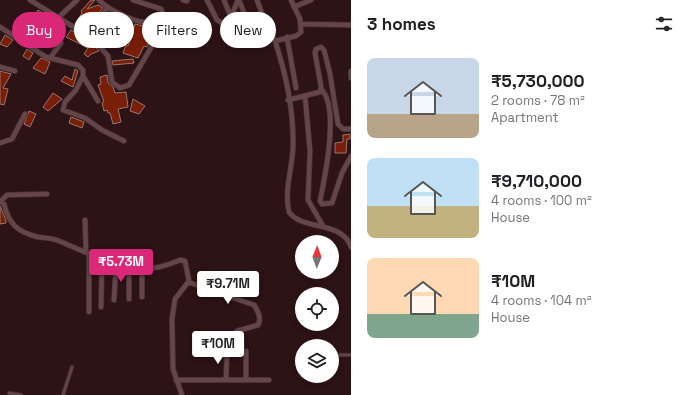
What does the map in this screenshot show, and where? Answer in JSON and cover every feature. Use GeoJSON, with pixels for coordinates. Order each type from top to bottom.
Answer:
{"type":"FeatureCollection","features":[{"type":"Feature","properties":{"kind":"street"},"geometry":{"type":"LineString","coordinates":[[31,0],[49,12]]}},
{"type":"Feature","properties":{"kind":"street"},"geometry":{"type":"LineString","coordinates":[[64,12],[77,0]]}},
{"type":"Feature","properties":{"kind":"street"},"geometry":{"type":"LineString","coordinates":[[99,0],[108,8],[117,12]]}},
{"type":"Feature","properties":{"kind":"street"},"geometry":{"type":"LineString","coordinates":[[133,0],[145,2],[160,9],[162,12]]}},
{"type":"Feature","properties":{"kind":"street"},"geometry":{"type":"LineString","coordinates":[[207,0],[220,22]]}},
{"type":"Feature","properties":{"kind":"street"},"geometry":{"type":"LineString","coordinates":[[224,0],[229,12]]}},
{"type":"Feature","properties":{"kind":"street"},"geometry":{"type":"LineString","coordinates":[[233,12],[238,0]]}},
{"type":"Feature","properties":{"kind":"street"},"geometry":{"type":"LineString","coordinates":[[238,0],[244,12]]}},
{"type":"Feature","properties":{"kind":"street"},"geometry":{"type":"LineString","coordinates":[[257,0],[262,12]]}},
{"type":"Feature","properties":{"kind":"street"},"geometry":{"type":"LineString","coordinates":[[276,41],[300,33],[301,24],[291,0]]}},
{"type":"Feature","properties":{"kind":"street"},"geometry":{"type":"LineString","coordinates":[[294,7],[311,0]]}},
{"type":"Feature","properties":{"kind":"street"},"geometry":{"type":"LineString","coordinates":[[104,12],[108,8]]}},
{"type":"Feature","properties":{"kind":"street"},"geometry":{"type":"LineString","coordinates":[[301,24],[351,24]]}},
{"type":"Feature","properties":{"kind":"street"},"geometry":{"type":"LineString","coordinates":[[0,27],[50,58],[78,65],[83,70],[83,76],[76,90],[65,102],[63,110],[86,118],[102,130],[124,141]]}},
{"type":"Feature","properties":{"kind":"street"},"geometry":{"type":"LineString","coordinates":[[287,38],[296,88]]}},
{"type":"Feature","properties":{"kind":"street"},"geometry":{"type":"LineString","coordinates":[[276,44],[283,69],[293,143],[287,197],[288,212],[297,220],[323,226],[345,238],[351,247]]}},
{"type":"Feature","properties":{"kind":"street"},"geometry":{"type":"LineString","coordinates":[[351,129],[343,129],[338,124],[330,74],[323,49],[320,47],[316,49],[315,53],[321,89],[327,98],[330,127],[329,158],[320,201],[322,204],[332,203],[342,173],[351,156]]}},
{"type":"Feature","properties":{"kind":"street"},"geometry":{"type":"LineString","coordinates":[[50,58],[57,48]]}},
{"type":"Feature","properties":{"kind":"street"},"geometry":{"type":"LineString","coordinates":[[102,48],[108,56],[112,82],[120,88],[129,85],[150,48]]}},
{"type":"Feature","properties":{"kind":"street"},"geometry":{"type":"LineString","coordinates":[[0,67],[15,71]]}},
{"type":"Feature","properties":{"kind":"street"},"geometry":{"type":"LineString","coordinates":[[351,70],[351,78]]}},
{"type":"Feature","properties":{"kind":"street"},"geometry":{"type":"LineString","coordinates":[[83,76],[98,100]]}},
{"type":"Feature","properties":{"kind":"street"},"geometry":{"type":"LineString","coordinates":[[288,100],[318,94],[321,89]]}},
{"type":"Feature","properties":{"kind":"street"},"geometry":{"type":"LineString","coordinates":[[305,96],[310,150],[308,200],[323,226]]}},
{"type":"Feature","properties":{"kind":"street"},"geometry":{"type":"LineString","coordinates":[[0,143],[12,139],[25,114]]}},
{"type":"Feature","properties":{"kind":"street"},"geometry":{"type":"LineString","coordinates":[[0,192],[5,196],[47,194]]}},
{"type":"Feature","properties":{"kind":"street"},"geometry":{"type":"LineString","coordinates":[[5,196],[0,202],[4,204],[13,225],[22,231],[39,237],[55,239],[88,253],[102,261],[142,270],[164,267],[184,260],[189,279],[175,299],[172,309],[173,369],[182,395]]}},
{"type":"Feature","properties":{"kind":"street"},"geometry":{"type":"LineString","coordinates":[[85,220],[88,253],[88,312]]}},
{"type":"Feature","properties":{"kind":"street"},"geometry":{"type":"LineString","coordinates":[[101,307],[102,261]]}},
{"type":"Feature","properties":{"kind":"street"},"geometry":{"type":"LineString","coordinates":[[114,300],[116,265]]}},
{"type":"Feature","properties":{"kind":"street"},"geometry":{"type":"LineString","coordinates":[[129,268],[129,299]]}},
{"type":"Feature","properties":{"kind":"street"},"geometry":{"type":"LineString","coordinates":[[142,270],[142,297]]}},
{"type":"Feature","properties":{"kind":"street"},"geometry":{"type":"LineString","coordinates":[[188,282],[254,305],[260,323],[258,325],[237,330]]}},
{"type":"Feature","properties":{"kind":"street"},"geometry":{"type":"LineString","coordinates":[[226,380],[227,351]]}},
{"type":"Feature","properties":{"kind":"street"},"geometry":{"type":"LineString","coordinates":[[246,352],[246,380]]}},
{"type":"Feature","properties":{"kind":"street"},"geometry":{"type":"LineString","coordinates":[[176,380],[269,380]]}},
{"type":"Feature","properties":{"kind":"lane"},"geometry":{"type":"LineString","coordinates":[[339,355],[351,355]]}},
{"type":"Feature","properties":{"kind":"lane"},"geometry":{"type":"LineString","coordinates":[[63,395],[72,367]]}},
{"type":"Feature","properties":{"kind":"lane"},"geometry":{"type":"LineString","coordinates":[[9,393],[21,395]]}},
{"type":"Feature","properties":{"kind":"building"},"geometry":{"type":"Polygon","coordinates":[[[91,0],[95,0],[87,9],[98,5],[103,8],[99,12],[81,11],[91,0]]]}},
{"type":"Feature","properties":{"kind":"building"},"geometry":{"type":"Polygon","coordinates":[[[135,24],[142,25],[143,48],[138,58],[123,53],[125,48],[134,48],[135,24]]]}},
{"type":"Feature","properties":{"kind":"building"},"geometry":{"type":"Polygon","coordinates":[[[71,30],[74,32],[74,41],[66,37],[71,30]]]}},
{"type":"Feature","properties":{"kind":"building"},"geometry":{"type":"Polygon","coordinates":[[[5,35],[12,39],[7,47],[0,44],[5,35]]]}},
{"type":"Feature","properties":{"kind":"building"},"geometry":{"type":"Polygon","coordinates":[[[88,48],[96,48],[99,51],[88,57],[84,54],[88,48]]]}},
{"type":"Feature","properties":{"kind":"building"},"geometry":{"type":"Polygon","coordinates":[[[27,49],[33,53],[29,60],[23,56],[27,49]]]}},
{"type":"Feature","properties":{"kind":"building"},"geometry":{"type":"Polygon","coordinates":[[[41,58],[50,62],[45,74],[33,68],[41,58]]]}},
{"type":"Feature","properties":{"kind":"building"},"geometry":{"type":"Polygon","coordinates":[[[133,59],[134,63],[113,65],[112,61],[133,59]]]}},
{"type":"Feature","properties":{"kind":"building"},"geometry":{"type":"Polygon","coordinates":[[[75,69],[78,71],[73,87],[61,81],[65,76],[72,80],[75,69]]]}},
{"type":"Feature","properties":{"kind":"building"},"geometry":{"type":"Polygon","coordinates":[[[0,71],[11,74],[3,88],[8,89],[4,105],[0,104],[0,71]]]}},
{"type":"Feature","properties":{"kind":"building"},"geometry":{"type":"Polygon","coordinates":[[[107,75],[108,83],[113,87],[115,93],[126,92],[128,107],[118,109],[121,122],[113,124],[110,113],[108,113],[107,110],[104,111],[102,103],[104,102],[98,85],[101,84],[100,77],[107,75]]]}},
{"type":"Feature","properties":{"kind":"building"},"geometry":{"type":"Polygon","coordinates":[[[53,93],[62,99],[48,111],[43,107],[53,93]]]}},
{"type":"Feature","properties":{"kind":"building"},"geometry":{"type":"Polygon","coordinates":[[[133,99],[145,106],[139,114],[130,111],[133,99]]]}},
{"type":"Feature","properties":{"kind":"building"},"geometry":{"type":"Polygon","coordinates":[[[29,111],[36,114],[30,127],[24,124],[29,111]]]}},
{"type":"Feature","properties":{"kind":"building"},"geometry":{"type":"Polygon","coordinates":[[[71,117],[84,122],[82,128],[69,123],[71,117]]]}},
{"type":"Feature","properties":{"kind":"building"},"geometry":{"type":"Polygon","coordinates":[[[350,134],[350,139],[347,139],[346,153],[335,153],[335,143],[343,142],[343,135],[350,134]]]}},
{"type":"Feature","properties":{"kind":"building"},"geometry":{"type":"Polygon","coordinates":[[[0,206],[6,220],[6,223],[0,224],[0,206]]]}}]}
